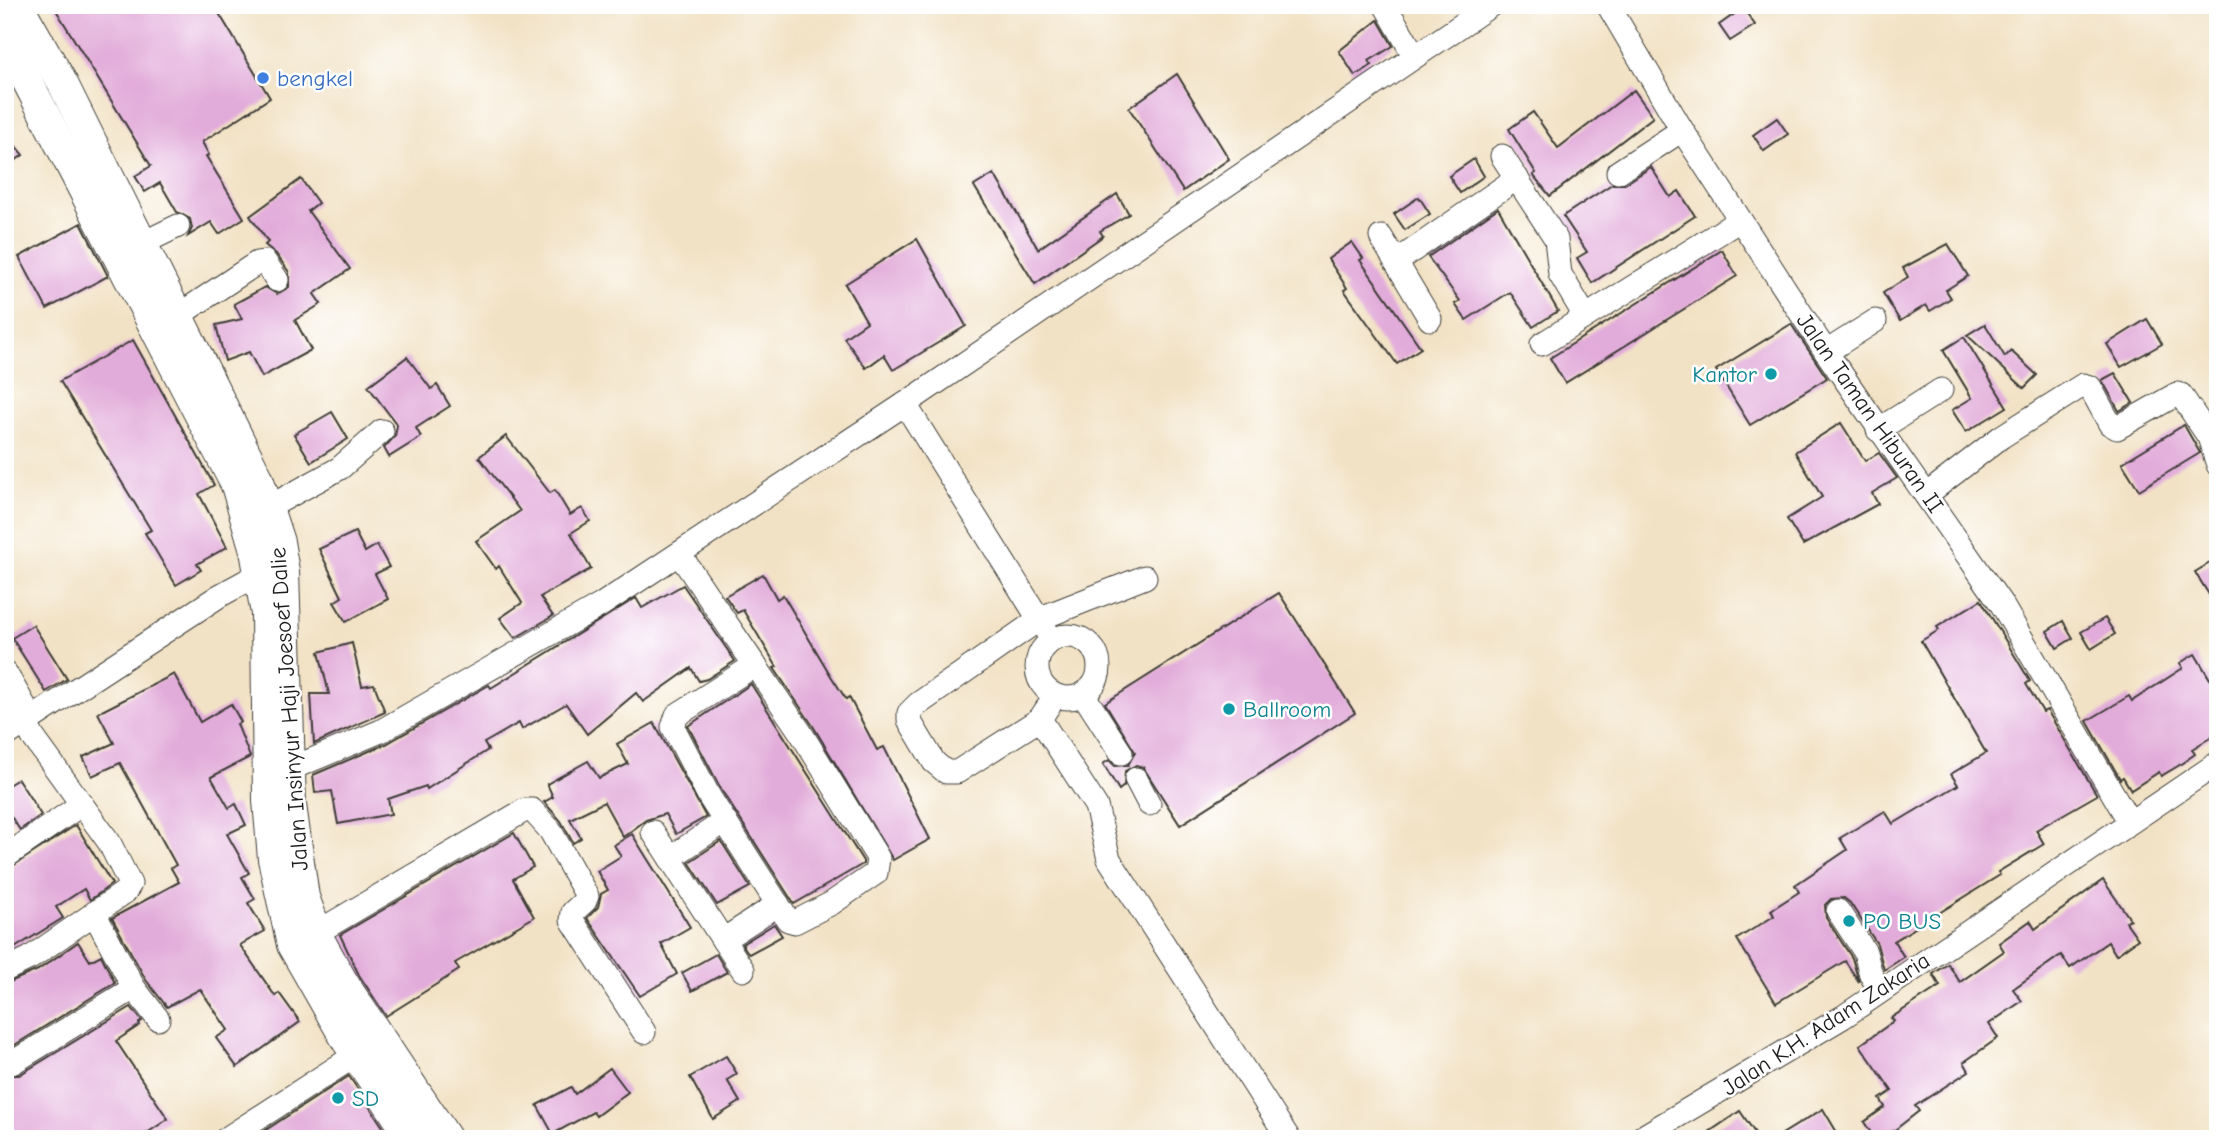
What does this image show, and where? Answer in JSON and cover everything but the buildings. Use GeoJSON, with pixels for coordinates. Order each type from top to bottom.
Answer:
{"type":"FeatureCollection","features":[{"type":"Feature","properties":{"kind":"main road","name":"Jalan Insinyur Haji Joesoef Dalie"},"geometry":{"type":"LineString","coordinates":[[18,5],[63,84],[180,315],[244,446],[269,507],[284,570],[290,769],[297,862],[316,933],[344,984],[447,1139]]}},
{"type":"Feature","properties":{"kind":"main road","name":"Jalan Insinyur Haji Joesoef Dalie"},"geometry":{"type":"LineString","coordinates":[[5,38],[236,485],[259,574],[266,614],[270,824],[282,908],[292,945],[356,1055],[412,1139]]}},
{"type":"Feature","properties":{"kind":"street"},"geometry":{"type":"LineString","coordinates":[[1385,5],[1415,55]]}},
{"type":"Feature","properties":{"kind":"street"},"geometry":{"type":"LineString","coordinates":[[290,769],[380,731],[601,606],[905,404],[1491,5]]}},
{"type":"Feature","properties":{"kind":"street","name":"Jalan Taman Hiburan II"},"geometry":{"type":"LineString","coordinates":[[1608,5],[1682,130],[1826,352],[2016,628],[2129,821]]}},
{"type":"Feature","properties":{"kind":"street"},"geometry":{"type":"LineString","coordinates":[[1618,172],[1682,130]]}},
{"type":"Feature","properties":{"kind":"street"},"geometry":{"type":"LineString","coordinates":[[1502,156],[1556,239],[1560,274],[1585,316]]}},
{"type":"Feature","properties":{"kind":"street"},"geometry":{"type":"LineString","coordinates":[[1396,262],[1517,178]]}},
{"type":"Feature","properties":{"kind":"street"},"geometry":{"type":"LineString","coordinates":[[1542,344],[1740,220]]}},
{"type":"Feature","properties":{"kind":"street"},"geometry":{"type":"LineString","coordinates":[[143,243],[178,226]]}},
{"type":"Feature","properties":{"kind":"street"},"geometry":{"type":"LineString","coordinates":[[1381,237],[1430,319]]}},
{"type":"Feature","properties":{"kind":"street"},"geometry":{"type":"LineString","coordinates":[[180,315],[257,263],[265,262],[277,280]]}},
{"type":"Feature","properties":{"kind":"street"},"geometry":{"type":"LineString","coordinates":[[1826,352],[1875,321]]}},
{"type":"Feature","properties":{"kind":"street"},"geometry":{"type":"LineString","coordinates":[[1926,495],[2001,437],[2083,385],[2090,387],[2110,424],[2117,428],[2181,395],[2209,437],[2218,465]]}},
{"type":"Feature","properties":{"kind":"street"},"geometry":{"type":"LineString","coordinates":[[1878,430],[1941,390]]}},
{"type":"Feature","properties":{"kind":"street"},"geometry":{"type":"LineString","coordinates":[[905,404],[1041,618],[1052,640]]}},
{"type":"Feature","properties":{"kind":"street"},"geometry":{"type":"LineString","coordinates":[[269,507],[340,468],[382,432]]}},
{"type":"Feature","properties":{"kind":"street"},"geometry":{"type":"LineString","coordinates":[[680,555],[755,665],[843,799],[879,862],[876,873],[832,903],[794,922],[788,920],[725,821],[677,739],[674,720],[686,708],[755,665]]}},
{"type":"Feature","properties":{"kind":"street"},"geometry":{"type":"LineString","coordinates":[[5,736],[219,596],[259,574]]}},
{"type":"Feature","properties":{"kind":"street"},"geometry":{"type":"LineString","coordinates":[[1055,696],[1040,719],[957,772],[946,772],[934,762],[909,720],[909,713],[918,704],[1041,618],[1145,577]]}},
{"type":"Feature","properties":{"kind":"street"},"geometry":{"type":"LineString","coordinates":[[1071,636],[1080,638],[1094,651],[1099,670],[1091,687],[1083,694],[1065,698],[1055,696],[1047,690],[1037,674],[1039,655],[1052,640],[1071,636]]}},
{"type":"Feature","properties":{"kind":"street"},"geometry":{"type":"LineString","coordinates":[[5,672],[33,716],[60,772],[108,842],[130,884],[125,892],[30,958],[5,970]]}},
{"type":"Feature","properties":{"kind":"street"},"geometry":{"type":"LineString","coordinates":[[1083,694],[1121,753]]}},
{"type":"Feature","properties":{"kind":"street"},"geometry":{"type":"LineString","coordinates":[[1040,719],[1096,806],[1109,859],[1289,1139]]}},
{"type":"Feature","properties":{"kind":"street","name":"Jalan K.H. Adam Zakaria"},"geometry":{"type":"LineString","coordinates":[[1639,1139],[1787,1052],[2218,763]]}},
{"type":"Feature","properties":{"kind":"street"},"geometry":{"type":"LineString","coordinates":[[1136,779],[1149,804]]}},
{"type":"Feature","properties":{"kind":"street"},"geometry":{"type":"LineString","coordinates":[[5,857],[82,804]]}},
{"type":"Feature","properties":{"kind":"street"},"geometry":{"type":"LineString","coordinates":[[316,933],[525,810],[532,810],[550,830],[587,896],[573,912],[572,920],[644,1032]]}},
{"type":"Feature","properties":{"kind":"street"},"geometry":{"type":"LineString","coordinates":[[670,858],[725,821]]}},
{"type":"Feature","properties":{"kind":"street"},"geometry":{"type":"LineString","coordinates":[[653,832],[743,970]]}},
{"type":"Feature","properties":{"kind":"street"},"geometry":{"type":"LineString","coordinates":[[723,940],[778,904]]}},
{"type":"Feature","properties":{"kind":"street"},"geometry":{"type":"LineString","coordinates":[[1838,911],[1865,952],[1871,975],[1880,990]]}},
{"type":"Feature","properties":{"kind":"street"},"geometry":{"type":"LineString","coordinates":[[94,913],[134,988],[158,1019]]}},
{"type":"Feature","properties":{"kind":"street"},"geometry":{"type":"LineString","coordinates":[[12,1063],[134,988]]}},
{"type":"Feature","properties":{"kind":"street"},"geometry":{"type":"LineString","coordinates":[[226,1139],[356,1055],[385,1044]]}},
{"type":"Feature","properties":{"kind":"place","name":"bengkel"},"geometry":{"type":"Point","coordinates":[263,78]}},
{"type":"Feature","properties":{"kind":"place","name":"Kantor"},"geometry":{"type":"Point","coordinates":[1771,374]}},
{"type":"Feature","properties":{"kind":"place","name":"Ballroom"},"geometry":{"type":"Point","coordinates":[1229,709]}},
{"type":"Feature","properties":{"kind":"place","name":"PO BUS"},"geometry":{"type":"Point","coordinates":[1849,921]}},
{"type":"Feature","properties":{"kind":"place","name":"SD"},"geometry":{"type":"Point","coordinates":[338,1098]}}]}
